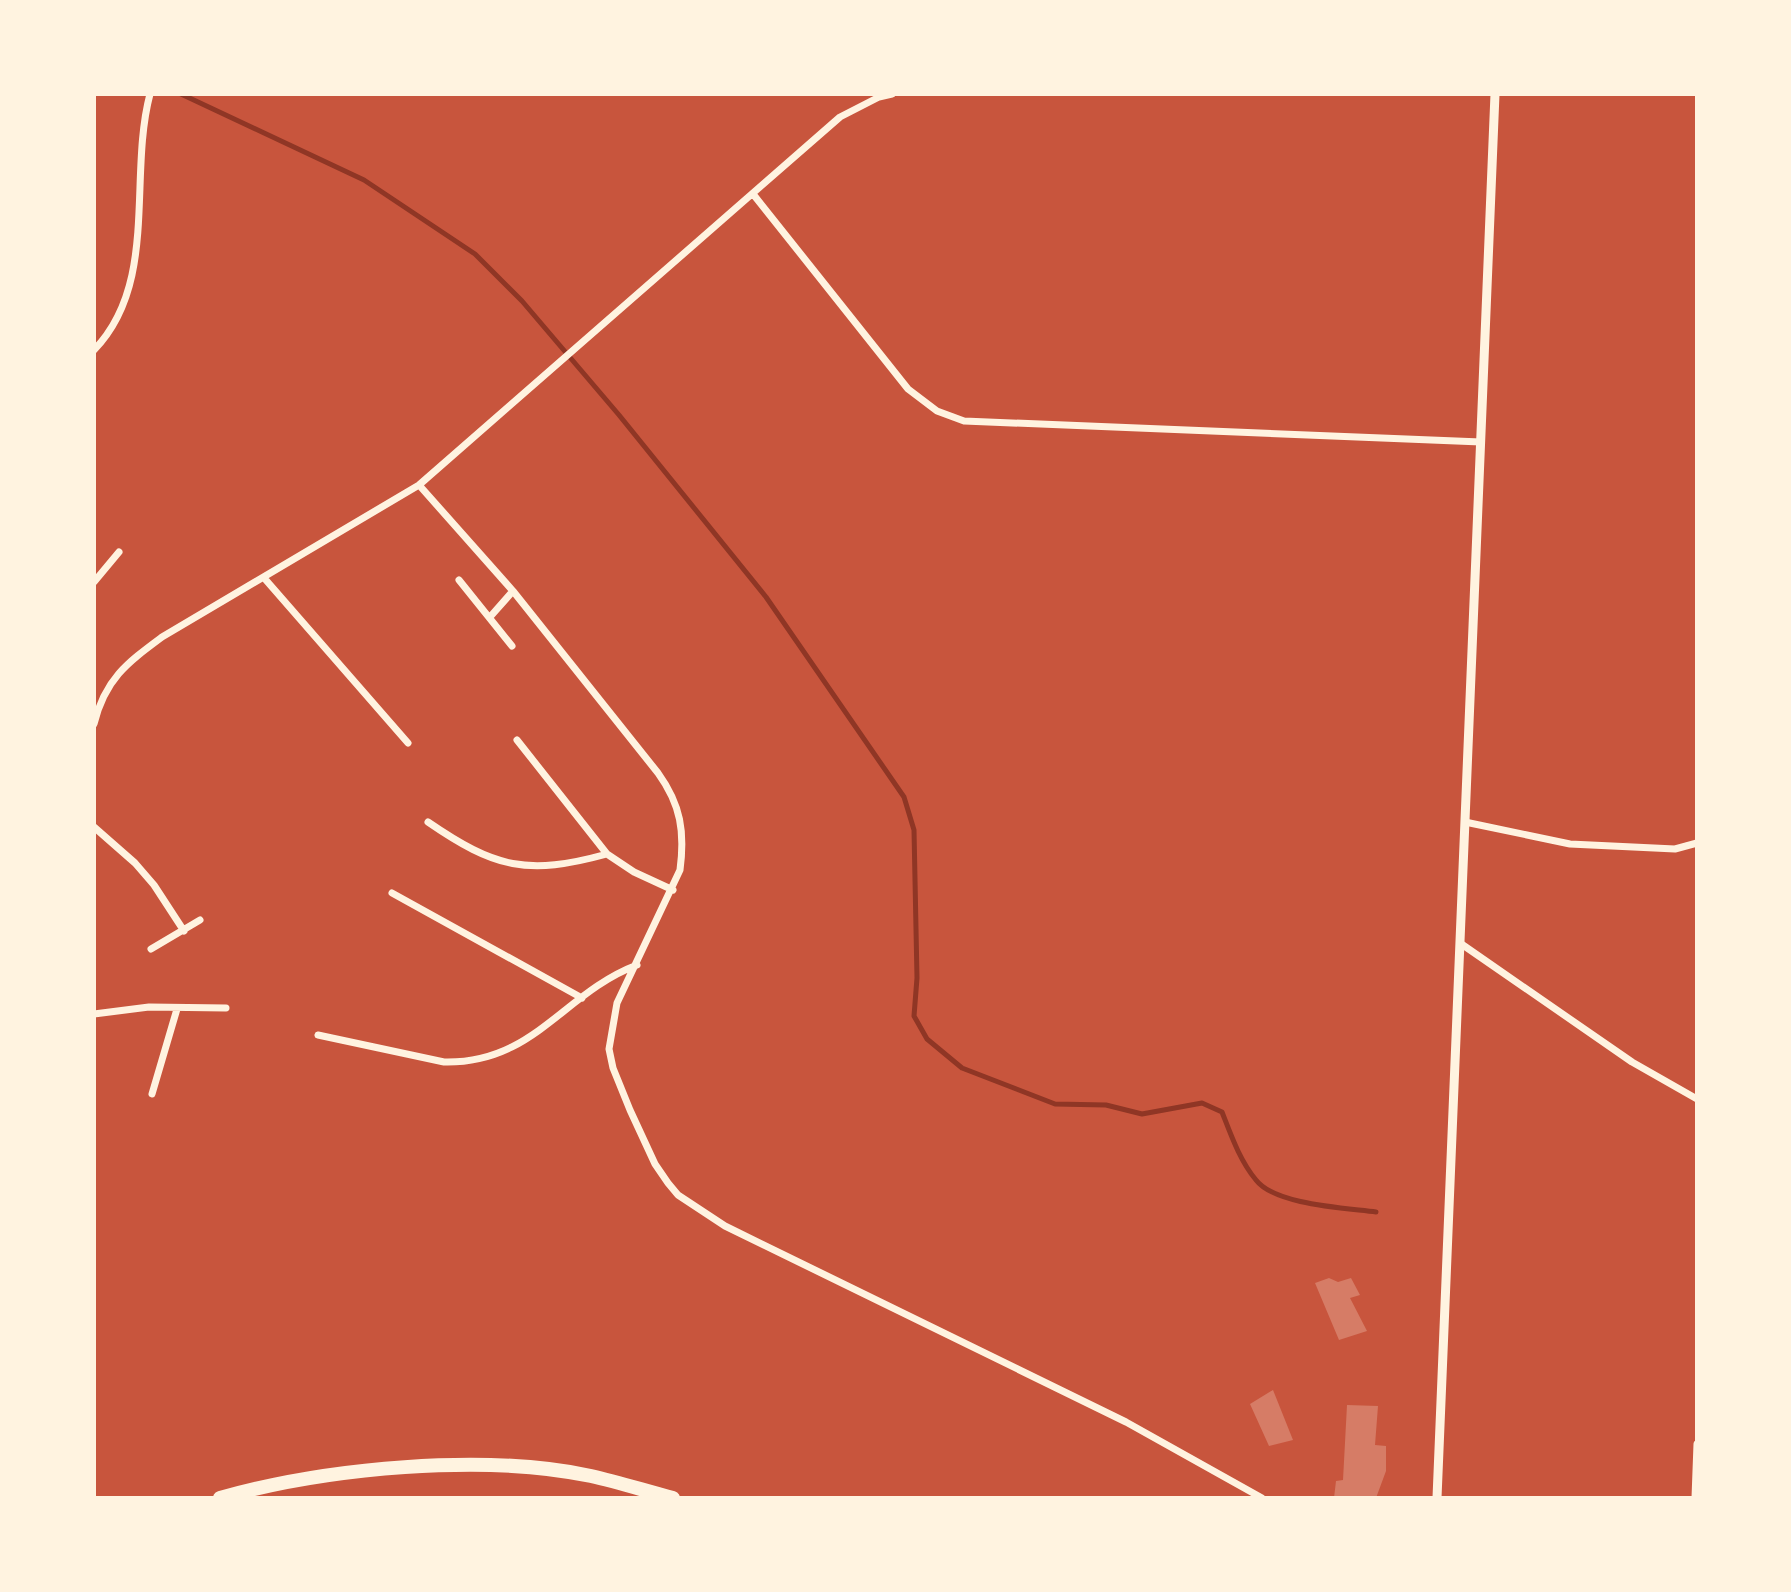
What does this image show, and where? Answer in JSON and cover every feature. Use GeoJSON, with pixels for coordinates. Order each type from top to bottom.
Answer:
{"type":"FeatureCollection","features":[{"type":"Feature","properties":{"kind":"highway"},"geometry":{"type":"LineString","coordinates":[[220,1498],[298,1481],[434,1466],[515,1467],[589,1475],[673,1498]]}},
{"type":"Feature","properties":{"kind":"street"},"geometry":{"type":"LineString","coordinates":[[94,724],[106,690],[117,672],[162,637],[265,579],[419,485],[840,117],[879,97],[892,94]]}},
{"type":"Feature","properties":{"kind":"street"},"geometry":{"type":"LineString","coordinates":[[1437,1498],[1495,94]]}},
{"type":"Feature","properties":{"kind":"street"},"geometry":{"type":"LineString","coordinates":[[94,350],[109,334],[121,311],[137,246],[138,182],[149,95]]}},
{"type":"Feature","properties":{"kind":"street"},"geometry":{"type":"LineString","coordinates":[[753,194],[908,389],[937,411],[964,421],[1481,442]]}},
{"type":"Feature","properties":{"kind":"street"},"geometry":{"type":"LineString","coordinates":[[419,485],[513,591],[672,792],[678,807],[683,849],[680,870],[617,1003],[609,1049],[619,1082],[655,1164],[678,1195],[725,1226],[1126,1422],[1262,1498]]}},
{"type":"Feature","properties":{"kind":"street"},"geometry":{"type":"LineString","coordinates":[[94,582],[119,552]]}},
{"type":"Feature","properties":{"kind":"street"},"geometry":{"type":"LineString","coordinates":[[265,579],[408,743]]}},
{"type":"Feature","properties":{"kind":"street"},"geometry":{"type":"LineString","coordinates":[[459,580],[512,646]]}},
{"type":"Feature","properties":{"kind":"street"},"geometry":{"type":"LineString","coordinates":[[490,617],[513,591]]}},
{"type":"Feature","properties":{"kind":"street"},"geometry":{"type":"LineString","coordinates":[[94,688],[106,690]]}},
{"type":"Feature","properties":{"kind":"street"},"geometry":{"type":"LineString","coordinates":[[517,740],[607,854],[634,872],[673,890]]}},
{"type":"Feature","properties":{"kind":"street"},"geometry":{"type":"LineString","coordinates":[[428,822],[483,856],[519,866],[607,854]]}},
{"type":"Feature","properties":{"kind":"street"},"geometry":{"type":"LineString","coordinates":[[1465,822],[1570,844],[1675,849],[1697,843]]}},
{"type":"Feature","properties":{"kind":"street"},"geometry":{"type":"LineString","coordinates":[[94,827],[135,863],[154,885],[184,931]]}},
{"type":"Feature","properties":{"kind":"street"},"geometry":{"type":"LineString","coordinates":[[392,893],[582,998]]}},
{"type":"Feature","properties":{"kind":"street"},"geometry":{"type":"LineString","coordinates":[[151,949],[200,920]]}},
{"type":"Feature","properties":{"kind":"street"},"geometry":{"type":"LineString","coordinates":[[1460,943],[1632,1062],[1697,1099]]}},
{"type":"Feature","properties":{"kind":"street"},"geometry":{"type":"LineString","coordinates":[[318,1035],[410,1056],[463,1063],[507,1051],[564,1014],[611,976],[637,965]]}},
{"type":"Feature","properties":{"kind":"street"},"geometry":{"type":"LineString","coordinates":[[94,1014],[149,1007],[226,1008]]}},
{"type":"Feature","properties":{"kind":"street"},"geometry":{"type":"LineString","coordinates":[[152,1094],[177,1009]]}},
{"type":"Feature","properties":{"kind":"street"},"geometry":{"type":"LineString","coordinates":[[1695,1498],[1697,1444]]}},
{"type":"Feature","properties":{"kind":"building"},"geometry":{"type":"Polygon","coordinates":[[[1329,1278],[1338,1282],[1351,1278],[1360,1295],[1350,1298],[1367,1331],[1339,1340],[1315,1283],[1329,1278]]]}},
{"type":"Feature","properties":{"kind":"building"},"geometry":{"type":"Polygon","coordinates":[[[1273,1390],[1293,1440],[1269,1446],[1250,1404],[1273,1390]]]}},
{"type":"Feature","properties":{"kind":"building"},"geometry":{"type":"Polygon","coordinates":[[[1347,1405],[1378,1406],[1375,1445],[1386,1446],[1386,1471],[1376,1498],[1334,1498],[1336,1481],[1343,1480],[1347,1405]]]}},
{"type":"Feature","properties":{"kind":"waterway"},"geometry":{"type":"LineString","coordinates":[[181,94],[364,180],[475,254],[522,301],[619,415],[766,597],[904,797],[914,830],[917,978],[914,1016],[927,1039],[962,1068],[1055,1104],[1106,1105],[1142,1114],[1202,1103],[1222,1112],[1245,1165],[1265,1188],[1312,1204],[1376,1212]]}}]}
